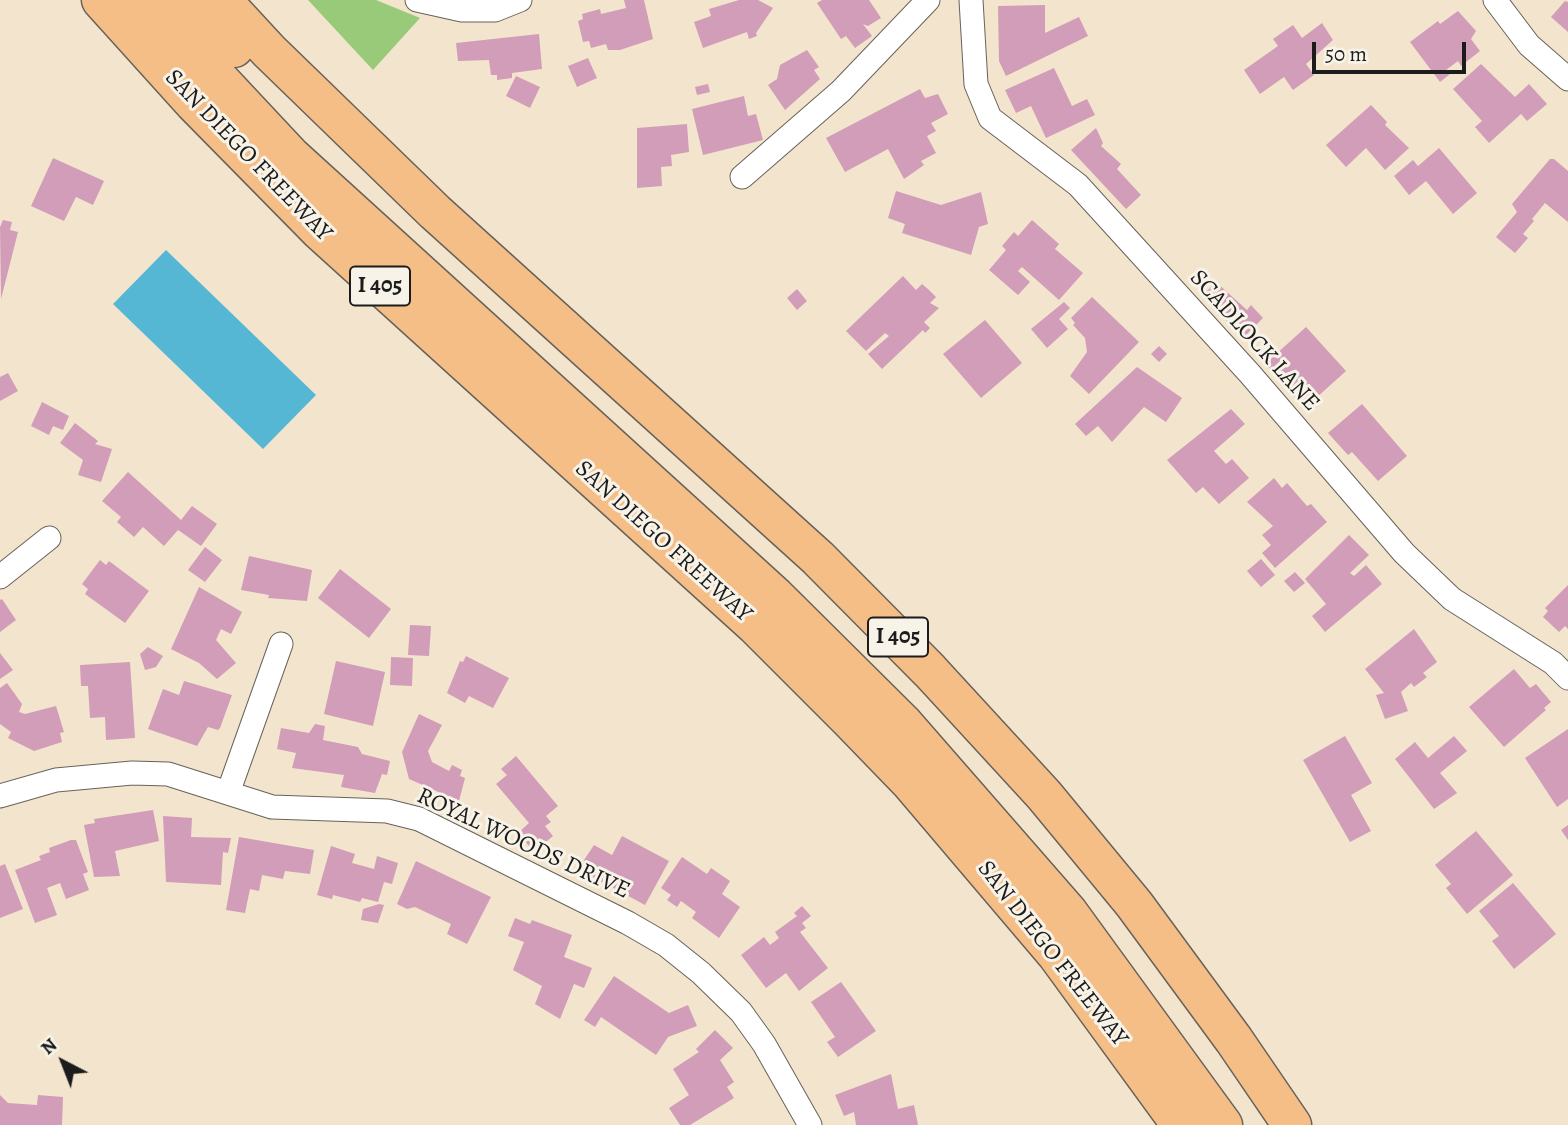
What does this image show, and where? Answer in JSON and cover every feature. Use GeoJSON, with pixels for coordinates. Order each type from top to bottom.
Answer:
{"type":"FeatureCollection","features":[{"type":"Feature","properties":{"kind":"highway","name":"SAN DIEGO FREEWAY"},"geometry":{"type":"LineString","coordinates":[[101,0],[204,114],[320,231],[755,626],[910,782],[1049,945],[1181,1125]]}},
{"type":"Feature","properties":{"kind":"highway"},"geometry":{"type":"LineString","coordinates":[[145,0],[291,156],[775,596],[903,723],[1068,912],[1223,1125]]}},
{"type":"Feature","properties":{"kind":"highway"},"geometry":{"type":"LineString","coordinates":[[187,0],[397,210],[435,212]]}},
{"type":"Feature","properties":{"kind":"highway","name":"I 405"},"geometry":{"type":"LineString","coordinates":[[222,0],[269,51],[435,212],[818,558],[988,732],[1134,904],[1234,1040],[1292,1125]]}},
{"type":"Feature","properties":{"kind":"street"},"geometry":{"type":"LineString","coordinates":[[430,1],[462,10],[495,10],[520,0]]}},
{"type":"Feature","properties":{"kind":"street"},"geometry":{"type":"LineString","coordinates":[[741,177],[841,91],[928,0]]}},
{"type":"Feature","properties":{"kind":"street","name":"SCADLOCK LANE"},"geometry":{"type":"LineString","coordinates":[[971,0],[976,84],[990,118],[1077,185],[1250,374],[1404,553],[1452,599],[1553,663],[1568,678]]}},
{"type":"Feature","properties":{"kind":"street"},"geometry":{"type":"LineString","coordinates":[[1495,0],[1529,45],[1568,79]]}},
{"type":"Feature","properties":{"kind":"street"},"geometry":{"type":"LineString","coordinates":[[0,577],[49,538]]}},
{"type":"Feature","properties":{"kind":"street"},"geometry":{"type":"LineString","coordinates":[[228,793],[281,644]]}},
{"type":"Feature","properties":{"kind":"street","name":"ROYAL WOODS DRIVE"},"geometry":{"type":"LineString","coordinates":[[0,795],[56,780],[132,773],[168,774],[272,807],[387,811],[419,819],[628,923],[675,952],[741,1012],[796,1096],[810,1125]]}},
{"type":"Feature","properties":{"kind":"green space"},"geometry":{"type":"Polygon","coordinates":[[[308,0],[376,0],[420,18],[373,70],[308,0]]]}},
{"type":"Feature","properties":{"kind":"water"},"geometry":{"type":"Polygon","coordinates":[[[166,250],[316,395],[263,449],[113,304],[166,250]]]}},
{"type":"Feature","properties":{"kind":"building"},"geometry":{"type":"Polygon","coordinates":[[[624,0],[644,0],[653,39],[620,50],[608,50],[606,44],[591,48],[589,41],[583,42],[578,21],[583,19],[582,14],[600,9],[601,14],[626,8],[624,0]]]}},
{"type":"Feature","properties":{"kind":"building"},"geometry":{"type":"Polygon","coordinates":[[[739,0],[758,0],[773,8],[756,33],[757,36],[749,39],[747,32],[703,48],[694,22],[711,16],[709,9],[739,0]]]}},
{"type":"Feature","properties":{"kind":"building"},"geometry":{"type":"Polygon","coordinates":[[[822,0],[869,0],[881,18],[868,26],[863,24],[872,36],[855,48],[846,36],[841,39],[817,3],[822,0]]]}},
{"type":"Feature","properties":{"kind":"building"},"geometry":{"type":"Polygon","coordinates":[[[1565,1],[1568,2],[1568,32],[1551,17],[1565,1]]]}},
{"type":"Feature","properties":{"kind":"building"},"geometry":{"type":"Polygon","coordinates":[[[1045,5],[1045,33],[1079,17],[1088,36],[1006,76],[999,61],[998,6],[1045,5]]]}},
{"type":"Feature","properties":{"kind":"building"},"geometry":{"type":"Polygon","coordinates":[[[1458,11],[1476,31],[1471,39],[1480,51],[1461,66],[1458,61],[1446,70],[1450,74],[1440,82],[1410,42],[1438,21],[1440,24],[1458,11]]]}},
{"type":"Feature","properties":{"kind":"building"},"geometry":{"type":"Polygon","coordinates":[[[1322,23],[1333,40],[1306,64],[1314,75],[1293,90],[1284,77],[1260,94],[1244,70],[1278,46],[1273,39],[1293,25],[1302,38],[1322,23]]]}},
{"type":"Feature","properties":{"kind":"building"},"geometry":{"type":"Polygon","coordinates":[[[539,34],[542,69],[512,73],[512,78],[497,80],[497,75],[491,75],[489,60],[458,61],[456,43],[539,34]]]}},
{"type":"Feature","properties":{"kind":"building"},"geometry":{"type":"Polygon","coordinates":[[[807,50],[819,67],[814,70],[820,79],[785,110],[768,85],[777,79],[780,65],[807,50]]]}},
{"type":"Feature","properties":{"kind":"building"},"geometry":{"type":"Polygon","coordinates":[[[588,58],[597,78],[577,87],[568,66],[588,58]]]}},
{"type":"Feature","properties":{"kind":"building"},"geometry":{"type":"Polygon","coordinates":[[[1481,64],[1515,97],[1529,84],[1547,104],[1527,121],[1521,114],[1489,143],[1475,127],[1482,121],[1453,89],[1481,64]]]}},
{"type":"Feature","properties":{"kind":"building"},"geometry":{"type":"Polygon","coordinates":[[[1054,68],[1072,106],[1087,99],[1095,115],[1046,138],[1031,106],[1016,113],[1005,90],[1054,68]]]}},
{"type":"Feature","properties":{"kind":"building"},"geometry":{"type":"Polygon","coordinates":[[[516,76],[540,87],[530,108],[506,96],[516,76]]]}},
{"type":"Feature","properties":{"kind":"building"},"geometry":{"type":"Polygon","coordinates":[[[708,84],[710,92],[697,95],[695,87],[708,84]]]}},
{"type":"Feature","properties":{"kind":"building"},"geometry":{"type":"Polygon","coordinates":[[[920,89],[925,98],[938,94],[948,114],[931,123],[936,131],[927,136],[936,153],[921,161],[924,165],[904,179],[888,149],[845,172],[826,138],[920,89]]]}},
{"type":"Feature","properties":{"kind":"building"},"geometry":{"type":"Polygon","coordinates":[[[744,96],[748,116],[756,114],[763,140],[703,155],[692,109],[744,96]]]}},
{"type":"Feature","properties":{"kind":"building"},"geometry":{"type":"Polygon","coordinates":[[[1371,105],[1387,122],[1385,125],[1409,148],[1385,170],[1366,148],[1346,167],[1326,145],[1371,105]]]}},
{"type":"Feature","properties":{"kind":"building"},"geometry":{"type":"Polygon","coordinates":[[[687,124],[689,152],[671,155],[672,166],[661,167],[662,186],[637,188],[637,128],[687,124]]]}},
{"type":"Feature","properties":{"kind":"building"},"geometry":{"type":"Polygon","coordinates":[[[1096,128],[1103,143],[1101,146],[1121,164],[1117,169],[1141,195],[1126,209],[1071,150],[1096,128]]]}},
{"type":"Feature","properties":{"kind":"building"},"geometry":{"type":"Polygon","coordinates":[[[1439,148],[1477,193],[1453,214],[1426,181],[1409,195],[1394,176],[1413,160],[1418,166],[1439,148]]]}},
{"type":"Feature","properties":{"kind":"building"},"geometry":{"type":"Polygon","coordinates":[[[53,158],[104,181],[93,205],[76,197],[64,221],[31,206],[53,158]]]}},
{"type":"Feature","properties":{"kind":"building"},"geometry":{"type":"Polygon","coordinates":[[[1550,159],[1554,159],[1568,171],[1568,222],[1545,203],[1523,234],[1528,238],[1515,253],[1496,237],[1517,212],[1512,204],[1550,159]]]}},
{"type":"Feature","properties":{"kind":"building"},"geometry":{"type":"Polygon","coordinates":[[[896,191],[941,205],[981,192],[988,224],[979,227],[971,255],[902,233],[905,224],[888,218],[896,191]]]}},
{"type":"Feature","properties":{"kind":"building"},"geometry":{"type":"Polygon","coordinates":[[[3,220],[12,222],[10,230],[18,232],[1,299],[0,227],[3,220]]]}},
{"type":"Feature","properties":{"kind":"building"},"geometry":{"type":"Polygon","coordinates":[[[1032,220],[1059,244],[1055,249],[1083,273],[1059,300],[1022,267],[1018,271],[1030,282],[1018,295],[989,270],[1006,250],[1002,246],[1014,232],[1018,236],[1032,220]]]}},
{"type":"Feature","properties":{"kind":"building"},"geometry":{"type":"Polygon","coordinates":[[[903,276],[916,290],[922,284],[928,289],[936,297],[930,303],[939,308],[924,322],[930,328],[925,333],[923,330],[882,369],[868,354],[889,336],[885,333],[866,351],[846,331],[903,276]]]}},
{"type":"Feature","properties":{"kind":"building"},"geometry":{"type":"Polygon","coordinates":[[[1216,282],[1247,310],[1251,305],[1263,318],[1243,338],[1202,296],[1216,282]]]}},
{"type":"Feature","properties":{"kind":"building"},"geometry":{"type":"Polygon","coordinates":[[[797,289],[807,301],[797,310],[787,298],[797,289]]]}},
{"type":"Feature","properties":{"kind":"building"},"geometry":{"type":"Polygon","coordinates":[[[1092,297],[1139,342],[1089,394],[1070,376],[1087,352],[1085,338],[1073,325],[1075,323],[1071,318],[1092,297]]]}},
{"type":"Feature","properties":{"kind":"building"},"geometry":{"type":"Polygon","coordinates":[[[1064,302],[1070,308],[1059,319],[1068,329],[1047,348],[1031,329],[1064,302]]]}},
{"type":"Feature","properties":{"kind":"building"},"geometry":{"type":"Polygon","coordinates":[[[985,320],[1022,363],[981,398],[943,354],[985,320]]]}},
{"type":"Feature","properties":{"kind":"building"},"geometry":{"type":"Polygon","coordinates":[[[1306,327],[1346,371],[1305,408],[1265,364],[1306,327]]]}},
{"type":"Feature","properties":{"kind":"building"},"geometry":{"type":"Polygon","coordinates":[[[1159,346],[1167,354],[1159,362],[1151,354],[1159,346]]]}},
{"type":"Feature","properties":{"kind":"building"},"geometry":{"type":"Polygon","coordinates":[[[1137,367],[1182,398],[1166,422],[1144,407],[1112,442],[1098,426],[1086,436],[1075,424],[1137,367]]]}},
{"type":"Feature","properties":{"kind":"building"},"geometry":{"type":"Polygon","coordinates":[[[8,373],[18,391],[0,401],[0,377],[8,373]]]}},
{"type":"Feature","properties":{"kind":"building"},"geometry":{"type":"Polygon","coordinates":[[[42,402],[69,416],[63,430],[53,426],[49,435],[31,426],[42,402]]]}},
{"type":"Feature","properties":{"kind":"building"},"geometry":{"type":"Polygon","coordinates":[[[1362,404],[1407,456],[1378,481],[1352,452],[1348,455],[1328,433],[1362,404]]]}},
{"type":"Feature","properties":{"kind":"building"},"geometry":{"type":"Polygon","coordinates":[[[1231,409],[1245,424],[1214,451],[1226,464],[1232,459],[1249,478],[1219,504],[1203,487],[1196,493],[1167,460],[1231,409]]]}},
{"type":"Feature","properties":{"kind":"building"},"geometry":{"type":"Polygon","coordinates":[[[75,423],[98,441],[95,444],[112,449],[101,482],[78,475],[83,460],[60,443],[75,423]]]}},
{"type":"Feature","properties":{"kind":"building"},"geometry":{"type":"Polygon","coordinates":[[[128,472],[181,520],[192,506],[217,524],[201,546],[178,530],[164,546],[143,527],[134,537],[117,522],[121,517],[102,501],[128,472]]]}},
{"type":"Feature","properties":{"kind":"building"},"geometry":{"type":"Polygon","coordinates":[[[1274,478],[1282,488],[1287,483],[1307,506],[1311,504],[1327,522],[1275,568],[1262,553],[1271,545],[1262,535],[1273,526],[1247,502],[1274,478]]]}},
{"type":"Feature","properties":{"kind":"building"},"geometry":{"type":"Polygon","coordinates":[[[1349,535],[1369,555],[1350,573],[1354,576],[1366,565],[1382,584],[1325,632],[1312,616],[1326,604],[1305,579],[1349,535]]]}},
{"type":"Feature","properties":{"kind":"building"},"geometry":{"type":"Polygon","coordinates":[[[205,547],[222,560],[205,582],[188,570],[205,547]]]}},
{"type":"Feature","properties":{"kind":"building"},"geometry":{"type":"Polygon","coordinates":[[[249,556],[312,570],[307,601],[268,598],[269,595],[241,590],[249,556]]]}},
{"type":"Feature","properties":{"kind":"building"},"geometry":{"type":"Polygon","coordinates":[[[1261,559],[1275,575],[1261,587],[1247,571],[1261,559]]]}},
{"type":"Feature","properties":{"kind":"building"},"geometry":{"type":"Polygon","coordinates":[[[100,560],[106,565],[109,561],[149,591],[125,623],[85,594],[88,589],[82,584],[100,560]]]}},
{"type":"Feature","properties":{"kind":"building"},"geometry":{"type":"Polygon","coordinates":[[[340,569],[391,609],[369,638],[318,598],[340,569]]]}},
{"type":"Feature","properties":{"kind":"building"},"geometry":{"type":"Polygon","coordinates":[[[1295,572],[1305,583],[1294,592],[1284,581],[1295,572]]]}},
{"type":"Feature","properties":{"kind":"building"},"geometry":{"type":"Polygon","coordinates":[[[1568,585],[1568,629],[1565,626],[1559,632],[1543,617],[1548,611],[1545,608],[1568,585]]]}},
{"type":"Feature","properties":{"kind":"building"},"geometry":{"type":"Polygon","coordinates":[[[199,587],[242,612],[231,634],[221,629],[216,640],[236,663],[217,679],[199,663],[171,649],[199,587]]]}},
{"type":"Feature","properties":{"kind":"building"},"geometry":{"type":"Polygon","coordinates":[[[2,599],[16,620],[0,632],[0,600],[2,599]]]}},
{"type":"Feature","properties":{"kind":"building"},"geometry":{"type":"Polygon","coordinates":[[[410,625],[431,626],[429,656],[408,655],[410,625]]]}},
{"type":"Feature","properties":{"kind":"building"},"geometry":{"type":"Polygon","coordinates":[[[1414,629],[1437,662],[1423,673],[1427,677],[1414,687],[1411,683],[1401,692],[1408,711],[1385,719],[1376,695],[1384,693],[1365,669],[1414,629]]]}},
{"type":"Feature","properties":{"kind":"building"},"geometry":{"type":"Polygon","coordinates":[[[148,647],[163,656],[156,667],[145,670],[140,654],[148,647]]]}},
{"type":"Feature","properties":{"kind":"building"},"geometry":{"type":"Polygon","coordinates":[[[0,653],[13,670],[0,679],[0,653]]]}},
{"type":"Feature","properties":{"kind":"building"},"geometry":{"type":"Polygon","coordinates":[[[466,656],[509,678],[493,708],[469,696],[465,703],[447,693],[460,661],[463,662],[466,656]]]}},
{"type":"Feature","properties":{"kind":"building"},"geometry":{"type":"Polygon","coordinates":[[[391,657],[413,658],[412,686],[390,685],[391,657]]]}},
{"type":"Feature","properties":{"kind":"building"},"geometry":{"type":"Polygon","coordinates":[[[336,661],[385,672],[373,726],[324,714],[336,661]]]}},
{"type":"Feature","properties":{"kind":"building"},"geometry":{"type":"Polygon","coordinates":[[[130,662],[135,738],[106,740],[105,717],[90,718],[88,686],[81,686],[80,665],[130,662]]]}},
{"type":"Feature","properties":{"kind":"building"},"geometry":{"type":"Polygon","coordinates":[[[1514,669],[1530,688],[1536,684],[1551,702],[1544,708],[1546,710],[1504,747],[1469,707],[1514,669]]]}},
{"type":"Feature","properties":{"kind":"building"},"geometry":{"type":"Polygon","coordinates":[[[184,681],[232,695],[220,728],[218,730],[208,727],[197,746],[148,729],[163,689],[179,695],[184,681]]]}},
{"type":"Feature","properties":{"kind":"building"},"geometry":{"type":"Polygon","coordinates":[[[7,683],[22,704],[19,712],[25,714],[56,706],[64,732],[60,733],[62,742],[34,751],[8,738],[11,732],[0,724],[0,688],[7,683]]]}},
{"type":"Feature","properties":{"kind":"building"},"geometry":{"type":"Polygon","coordinates":[[[419,714],[442,725],[428,751],[432,762],[449,771],[452,765],[462,770],[460,776],[465,778],[459,801],[409,779],[402,752],[419,714]]]}},
{"type":"Feature","properties":{"kind":"building"},"geometry":{"type":"Polygon","coordinates":[[[315,724],[325,726],[323,740],[358,747],[362,754],[390,761],[387,775],[382,774],[375,793],[341,787],[344,775],[292,768],[296,753],[277,749],[281,728],[309,733],[315,724]]]}},
{"type":"Feature","properties":{"kind":"building"},"geometry":{"type":"Polygon","coordinates":[[[1568,729],[1568,799],[1557,807],[1525,758],[1568,729]]]}},
{"type":"Feature","properties":{"kind":"building"},"geometry":{"type":"Polygon","coordinates":[[[1345,736],[1372,783],[1351,795],[1371,831],[1350,842],[1303,760],[1345,736]]]}},
{"type":"Feature","properties":{"kind":"building"},"geometry":{"type":"Polygon","coordinates":[[[1454,736],[1467,751],[1440,773],[1457,793],[1434,809],[1395,759],[1415,742],[1428,758],[1454,736]]]}},
{"type":"Feature","properties":{"kind":"building"},"geometry":{"type":"Polygon","coordinates":[[[516,756],[558,806],[546,816],[551,822],[545,826],[553,836],[534,852],[518,833],[529,823],[496,784],[507,775],[501,769],[516,756]]]}},
{"type":"Feature","properties":{"kind":"building"},"geometry":{"type":"Polygon","coordinates":[[[153,810],[159,841],[115,851],[120,876],[94,877],[84,825],[95,823],[94,819],[153,810]]]}},
{"type":"Feature","properties":{"kind":"building"},"geometry":{"type":"Polygon","coordinates":[[[163,816],[192,818],[191,837],[231,838],[228,853],[223,852],[221,885],[166,882],[163,816]]]}},
{"type":"Feature","properties":{"kind":"building"},"geometry":{"type":"Polygon","coordinates":[[[1568,825],[1568,840],[1561,830],[1568,825]]]}},
{"type":"Feature","properties":{"kind":"building"},"geometry":{"type":"Polygon","coordinates":[[[1476,831],[1513,875],[1467,914],[1446,888],[1451,884],[1435,865],[1476,831]]]}},
{"type":"Feature","properties":{"kind":"building"},"geometry":{"type":"Polygon","coordinates":[[[622,836],[669,861],[645,905],[578,869],[594,845],[612,855],[622,836]]]}},
{"type":"Feature","properties":{"kind":"building"},"geometry":{"type":"Polygon","coordinates":[[[239,837],[314,850],[310,874],[285,871],[283,879],[262,875],[259,891],[250,889],[245,913],[226,910],[239,837]]]}},
{"type":"Feature","properties":{"kind":"building"},"geometry":{"type":"Polygon","coordinates":[[[76,840],[88,872],[83,874],[89,890],[66,899],[60,883],[47,888],[57,915],[35,923],[15,870],[41,860],[39,856],[50,852],[49,848],[76,840]]]}},
{"type":"Feature","properties":{"kind":"building"},"geometry":{"type":"Polygon","coordinates":[[[331,846],[355,854],[352,863],[374,869],[377,856],[398,863],[392,884],[384,882],[378,902],[362,898],[360,902],[333,895],[332,899],[317,895],[331,846]]]}},
{"type":"Feature","properties":{"kind":"building"},"geometry":{"type":"Polygon","coordinates":[[[682,857],[707,874],[711,868],[730,881],[722,894],[740,907],[719,938],[692,918],[696,912],[681,901],[677,907],[667,900],[671,895],[661,888],[682,857]]]}},
{"type":"Feature","properties":{"kind":"building"},"geometry":{"type":"Polygon","coordinates":[[[416,861],[491,897],[467,944],[447,934],[451,924],[415,907],[407,909],[397,904],[416,861]]]}},
{"type":"Feature","properties":{"kind":"building"},"geometry":{"type":"Polygon","coordinates":[[[5,864],[23,909],[0,918],[0,866],[5,864]]]}},
{"type":"Feature","properties":{"kind":"building"},"geometry":{"type":"Polygon","coordinates":[[[1513,883],[1556,934],[1514,969],[1492,941],[1499,936],[1479,911],[1513,883]]]}},
{"type":"Feature","properties":{"kind":"building"},"geometry":{"type":"Polygon","coordinates":[[[384,905],[378,923],[361,920],[363,909],[384,905]]]}},
{"type":"Feature","properties":{"kind":"building"},"geometry":{"type":"Polygon","coordinates":[[[802,906],[811,916],[802,923],[806,928],[800,932],[828,968],[799,991],[786,973],[766,988],[741,955],[764,937],[770,945],[779,938],[775,932],[797,916],[794,913],[802,906]]]}},
{"type":"Feature","properties":{"kind":"building"},"geometry":{"type":"Polygon","coordinates":[[[515,918],[530,924],[532,920],[572,935],[564,957],[592,968],[584,988],[574,984],[560,1019],[535,1004],[542,986],[513,970],[524,942],[508,936],[515,918]]]}},
{"type":"Feature","properties":{"kind":"building"},"geometry":{"type":"Polygon","coordinates":[[[614,976],[669,1013],[688,1005],[697,1026],[668,1037],[656,1055],[601,1017],[595,1027],[584,1020],[614,976]]]}},
{"type":"Feature","properties":{"kind":"building"},"geometry":{"type":"Polygon","coordinates":[[[841,982],[876,1031],[838,1057],[827,1042],[835,1037],[811,1002],[841,982]]]}},
{"type":"Feature","properties":{"kind":"building"},"geometry":{"type":"Polygon","coordinates":[[[715,1030],[733,1048],[720,1060],[734,1082],[727,1087],[734,1098],[690,1125],[680,1125],[669,1108],[689,1095],[673,1069],[699,1052],[696,1049],[715,1030]]]}},
{"type":"Feature","properties":{"kind":"building"},"geometry":{"type":"Polygon","coordinates":[[[891,1074],[898,1109],[914,1105],[918,1125],[856,1125],[854,1112],[844,1116],[835,1095],[891,1074]]]}},
{"type":"Feature","properties":{"kind":"building"},"geometry":{"type":"Polygon","coordinates":[[[0,1095],[8,1103],[37,1105],[38,1095],[63,1097],[62,1125],[0,1125],[0,1095]]]}}]}
